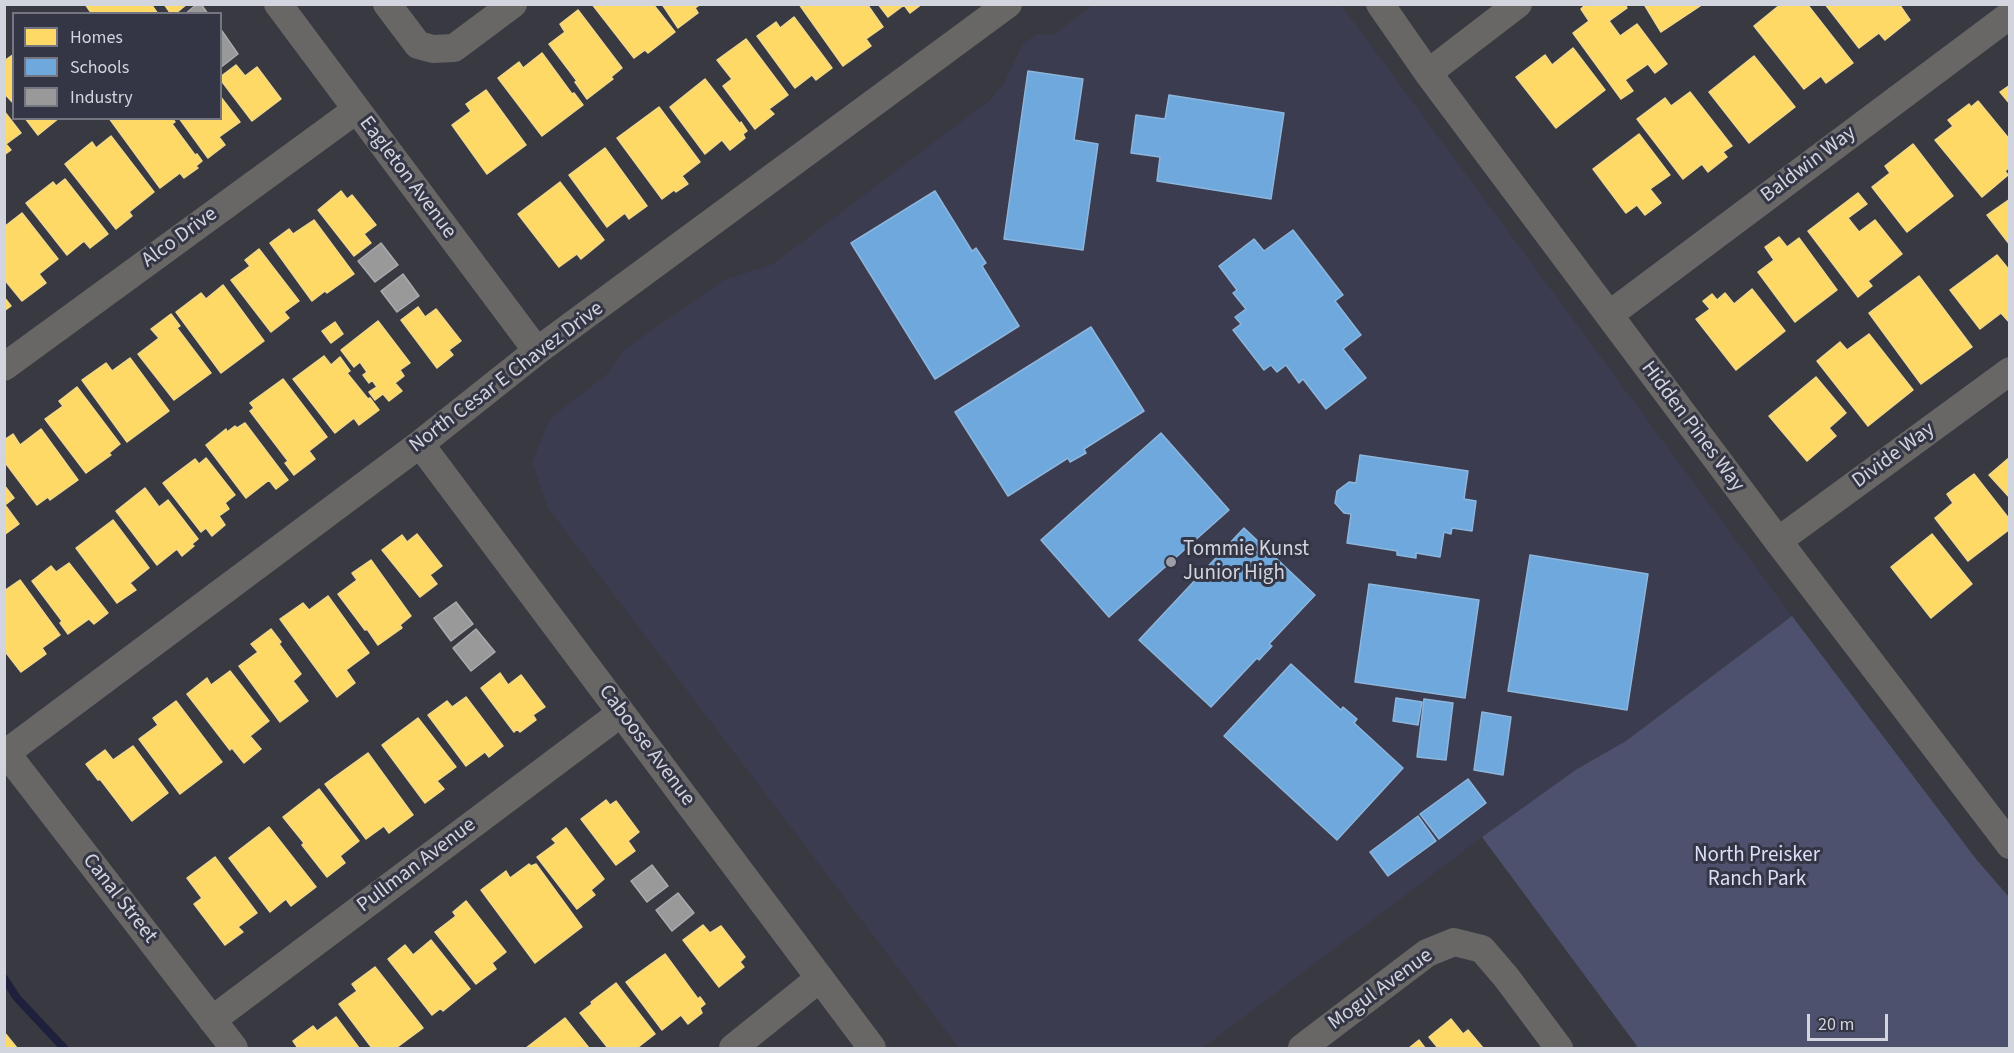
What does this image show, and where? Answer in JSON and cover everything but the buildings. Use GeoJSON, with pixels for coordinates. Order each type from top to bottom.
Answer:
{"type":"FeatureCollection","features":[{"type":"Feature","properties":{"kind":"street","name":"Eagleton Avenue"},"geometry":{"type":"LineString","coordinates":[[278,4],[537,351]]}},
{"type":"Feature","properties":{"kind":"street"},"geometry":{"type":"LineString","coordinates":[[387,4],[418,45],[433,49],[454,48],[513,4]]}},
{"type":"Feature","properties":{"kind":"street","name":"North Cesar E Chavez Drive"},"geometry":{"type":"LineString","coordinates":[[5,751],[420,444],[537,351],[1008,4]]}},
{"type":"Feature","properties":{"kind":"street","name":"Hidden Pines Way"},"geometry":{"type":"LineString","coordinates":[[1380,4],[1428,73],[1778,541],[2010,846]]}},
{"type":"Feature","properties":{"kind":"street"},"geometry":{"type":"LineString","coordinates":[[1428,73],[1518,4]]}},
{"type":"Feature","properties":{"kind":"street","name":"Baldwin Way"},"geometry":{"type":"LineString","coordinates":[[1609,315],[2010,15]]}},
{"type":"Feature","properties":{"kind":"street","name":"Alco Drive"},"geometry":{"type":"LineString","coordinates":[[4,367],[356,110]]}},
{"type":"Feature","properties":{"kind":"street","name":"Divide Way"},"geometry":{"type":"LineString","coordinates":[[1778,541],[2010,371]]}},
{"type":"Feature","properties":{"kind":"street","name":"Caboose Avenue"},"geometry":{"type":"LineString","coordinates":[[420,444],[872,1048]]}},
{"type":"Feature","properties":{"kind":"street","name":"Pullman Avenue"},"geometry":{"type":"LineString","coordinates":[[212,1020],[621,713]]}},
{"type":"Feature","properties":{"kind":"street","name":"Canal Street"},"geometry":{"type":"LineString","coordinates":[[5,751],[234,1048]]}},
{"type":"Feature","properties":{"kind":"street","name":"Mogul Avenue"},"geometry":{"type":"LineString","coordinates":[[1302,1048],[1427,953],[1454,942],[1482,949],[1559,1048]]}},
{"type":"Feature","properties":{"kind":"street"},"geometry":{"type":"LineString","coordinates":[[733,1048],[820,978]]}},
{"type":"Feature","properties":{"kind":"shaded area","name":"Tommie Kunst Junior High"},"geometry":{"type":"Polygon","coordinates":[[[1093,5],[1341,5],[1792,616],[1631,738],[1577,769],[1482,837],[1203,1048],[959,1048],[548,508],[532,462],[550,419],[607,374],[625,349],[724,280],[773,264],[990,100],[1004,83],[1022,45],[1036,34],[1053,35],[1093,5]]]}},
{"type":"Feature","properties":{"kind":"green space","name":"North Preisker Ranch Park"},"geometry":{"type":"Polygon","coordinates":[[[1792,616],[1976,859],[2009,897],[2009,1048],[1634,1048],[1637,1046],[1482,837],[1577,769],[1626,741],[1792,616]]]}},
{"type":"Feature","properties":{"kind":"waterway"},"geometry":{"type":"LineString","coordinates":[[4,978],[17,998],[64,1048]]}},
{"type":"Feature","properties":{"kind":"place","name":"Tommie Kunst Junior High"},"geometry":{"type":"Point","coordinates":[1171,562]}}]}
